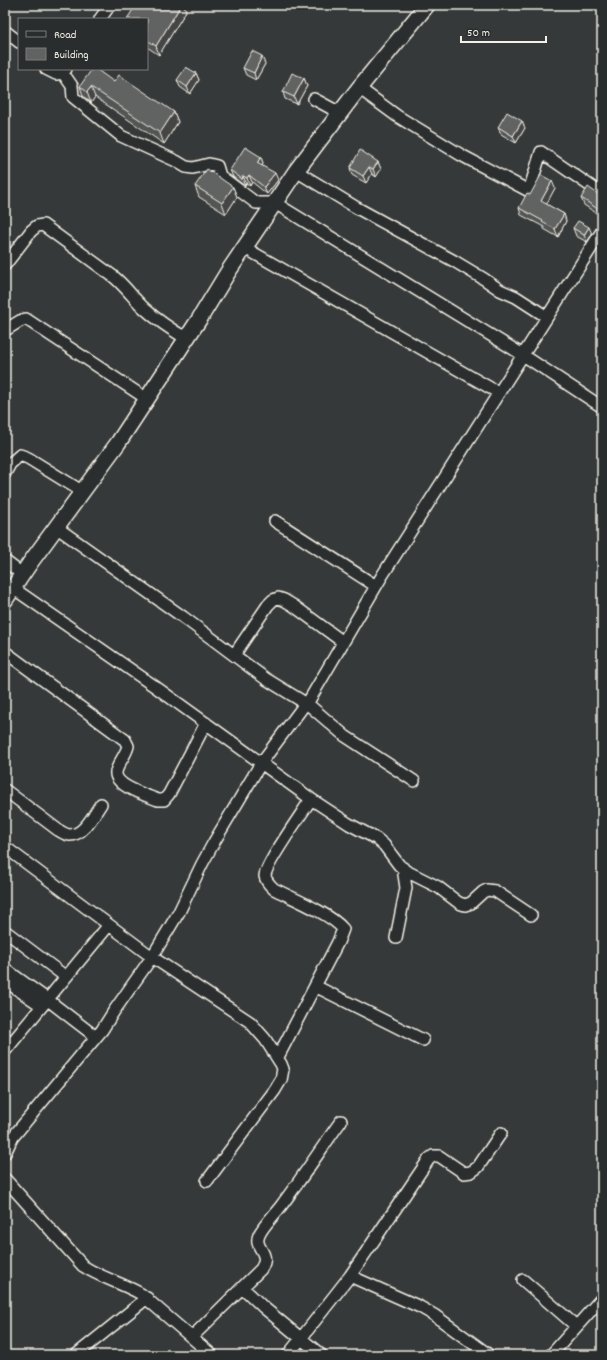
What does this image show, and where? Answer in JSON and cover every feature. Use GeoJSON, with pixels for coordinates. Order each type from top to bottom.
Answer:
{"type":"FeatureCollection","features":[{"type":"Feature","properties":{"kind":"street"},"geometry":{"type":"LineString","coordinates":[[101,18],[110,5]]}},
{"type":"Feature","properties":{"kind":"street"},"geometry":{"type":"LineString","coordinates":[[427,5],[359,88],[296,172],[111,452],[9,594],[206,723],[311,799],[349,824],[377,839],[384,844],[403,868],[438,887],[459,903],[465,905],[471,904],[483,892],[487,890],[495,891],[531,915]]}},
{"type":"Feature","properties":{"kind":"street"},"geometry":{"type":"LineString","coordinates":[[5,30],[18,41]]}},
{"type":"Feature","properties":{"kind":"street"},"geometry":{"type":"LineString","coordinates":[[48,70],[56,74],[64,71],[72,86],[73,97],[121,136],[186,167],[193,168],[209,164],[218,166],[220,176],[256,203],[275,203],[523,355],[602,407]]}},
{"type":"Feature","properties":{"kind":"street"},"geometry":{"type":"LineString","coordinates":[[359,88],[397,116],[461,155],[529,191],[541,152],[602,194]]}},
{"type":"Feature","properties":{"kind":"street"},"geometry":{"type":"LineString","coordinates":[[314,99],[340,113]]}},
{"type":"Feature","properties":{"kind":"street"},"geometry":{"type":"LineString","coordinates":[[296,172],[357,208],[460,265],[500,290],[516,297],[547,317]]}},
{"type":"Feature","properties":{"kind":"street"},"geometry":{"type":"LineString","coordinates":[[5,265],[31,231],[37,226],[43,225],[114,277],[164,325],[187,339]]}},
{"type":"Feature","properties":{"kind":"street"},"geometry":{"type":"LineString","coordinates":[[5,1153],[12,1138],[96,1037],[152,957],[179,912],[214,842],[261,763],[302,708],[376,586],[602,231]]}},
{"type":"Feature","properties":{"kind":"street"},"geometry":{"type":"LineString","coordinates":[[245,248],[499,393]]}},
{"type":"Feature","properties":{"kind":"street"},"geometry":{"type":"LineString","coordinates":[[5,328],[7,329],[20,320],[26,319],[147,399]]}},
{"type":"Feature","properties":{"kind":"street"},"geometry":{"type":"LineString","coordinates":[[5,473],[10,464],[20,455],[28,458],[83,492]]}},
{"type":"Feature","properties":{"kind":"street"},"geometry":{"type":"LineString","coordinates":[[275,521],[376,586]]}},
{"type":"Feature","properties":{"kind":"street"},"geometry":{"type":"LineString","coordinates":[[56,527],[183,617],[266,679],[319,713],[345,736],[414,781]]}},
{"type":"Feature","properties":{"kind":"street"},"geometry":{"type":"LineString","coordinates":[[5,561],[22,574]]}},
{"type":"Feature","properties":{"kind":"street"},"geometry":{"type":"LineString","coordinates":[[234,655],[268,606],[273,600],[278,598],[294,606],[343,642]]}},
{"type":"Feature","properties":{"kind":"street"},"geometry":{"type":"LineString","coordinates":[[5,652],[125,740],[128,746],[127,753],[116,772],[117,778],[122,784],[158,800],[164,800],[169,794],[206,723]]}},
{"type":"Feature","properties":{"kind":"street"},"geometry":{"type":"LineString","coordinates":[[5,790],[58,830],[65,834],[71,835],[84,827],[101,804]]}},
{"type":"Feature","properties":{"kind":"street"},"geometry":{"type":"LineString","coordinates":[[278,1057],[340,938],[343,929],[339,924],[330,918],[274,889],[267,882],[265,877],[271,862],[311,799]]}},
{"type":"Feature","properties":{"kind":"street"},"geometry":{"type":"LineString","coordinates":[[5,847],[152,957],[250,1022],[278,1057],[283,1069],[281,1080],[207,1181]]}},
{"type":"Feature","properties":{"kind":"street"},"geometry":{"type":"LineString","coordinates":[[396,938],[406,888],[403,868]]}},
{"type":"Feature","properties":{"kind":"street"},"geometry":{"type":"LineString","coordinates":[[5,1051],[9,1038],[45,1003],[109,925]]}},
{"type":"Feature","properties":{"kind":"street"},"geometry":{"type":"LineString","coordinates":[[5,931],[66,977]]}},
{"type":"Feature","properties":{"kind":"street"},"geometry":{"type":"LineString","coordinates":[[5,969],[45,1003]]}},
{"type":"Feature","properties":{"kind":"street"},"geometry":{"type":"LineString","coordinates":[[5,981],[45,1003],[96,1037]]}},
{"type":"Feature","properties":{"kind":"street"},"geometry":{"type":"LineString","coordinates":[[315,986],[423,1040]]}},
{"type":"Feature","properties":{"kind":"street"},"geometry":{"type":"LineString","coordinates":[[192,1338],[257,1273],[265,1263],[265,1256],[260,1248],[258,1240],[259,1234],[281,1206],[341,1121]]}},
{"type":"Feature","properties":{"kind":"street"},"geometry":{"type":"LineString","coordinates":[[288,1355],[350,1276],[429,1159],[433,1156],[439,1156],[464,1172],[471,1172],[478,1167],[501,1133]]}},
{"type":"Feature","properties":{"kind":"street"},"geometry":{"type":"LineString","coordinates":[[5,1179],[83,1266],[93,1273],[129,1287],[147,1298],[212,1355]]}},
{"type":"Feature","properties":{"kind":"street"},"geometry":{"type":"LineString","coordinates":[[350,1276],[420,1307],[434,1315],[489,1355]]}},
{"type":"Feature","properties":{"kind":"street"},"geometry":{"type":"LineString","coordinates":[[523,1280],[576,1326]]}},
{"type":"Feature","properties":{"kind":"street"},"geometry":{"type":"LineString","coordinates":[[242,1288],[321,1355]]}},
{"type":"Feature","properties":{"kind":"street"},"geometry":{"type":"LineString","coordinates":[[76,1355],[147,1298]]}},
{"type":"Feature","properties":{"kind":"street"},"geometry":{"type":"LineString","coordinates":[[551,1355],[602,1298]]}},
{"type":"Feature","properties":{"kind":"building"},"geometry":{"type":"Polygon","coordinates":[[[136,5],[181,5],[156,46],[148,41],[148,18],[128,18],[136,5]]]}},
{"type":"Feature","properties":{"kind":"building"},"geometry":{"type":"Polygon","coordinates":[[[252,51],[262,56],[254,73],[243,68],[252,51]]]}},
{"type":"Feature","properties":{"kind":"building"},"geometry":{"type":"Polygon","coordinates":[[[186,67],[196,73],[187,87],[177,80],[186,67]]]}},
{"type":"Feature","properties":{"kind":"building"},"geometry":{"type":"Polygon","coordinates":[[[91,70],[97,70],[114,82],[119,75],[174,112],[160,133],[91,87],[87,92],[80,86],[91,70]]]}},
{"type":"Feature","properties":{"kind":"building"},"geometry":{"type":"Polygon","coordinates":[[[292,73],[304,78],[294,97],[283,92],[292,73]]]}},
{"type":"Feature","properties":{"kind":"building"},"geometry":{"type":"Polygon","coordinates":[[[507,112],[522,121],[513,136],[498,127],[507,112]]]}},
{"type":"Feature","properties":{"kind":"building"},"geometry":{"type":"Polygon","coordinates":[[[245,147],[261,157],[257,163],[275,173],[264,187],[249,175],[247,178],[243,176],[242,179],[230,170],[245,147]]]}},
{"type":"Feature","properties":{"kind":"building"},"geometry":{"type":"Polygon","coordinates":[[[360,150],[378,162],[373,169],[369,167],[363,176],[350,168],[360,150]]]}},
{"type":"Feature","properties":{"kind":"building"},"geometry":{"type":"Polygon","coordinates":[[[207,169],[233,187],[222,203],[195,186],[207,169]]]}},
{"type":"Feature","properties":{"kind":"building"},"geometry":{"type":"Polygon","coordinates":[[[541,175],[552,181],[541,201],[564,214],[555,229],[519,208],[527,193],[530,195],[541,175]]]}},
{"type":"Feature","properties":{"kind":"building"},"geometry":{"type":"Polygon","coordinates":[[[588,187],[598,194],[602,193],[601,211],[581,198],[588,187]]]}},
{"type":"Feature","properties":{"kind":"building"},"geometry":{"type":"Polygon","coordinates":[[[578,221],[589,227],[584,235],[573,228],[578,221]]]}}]}
